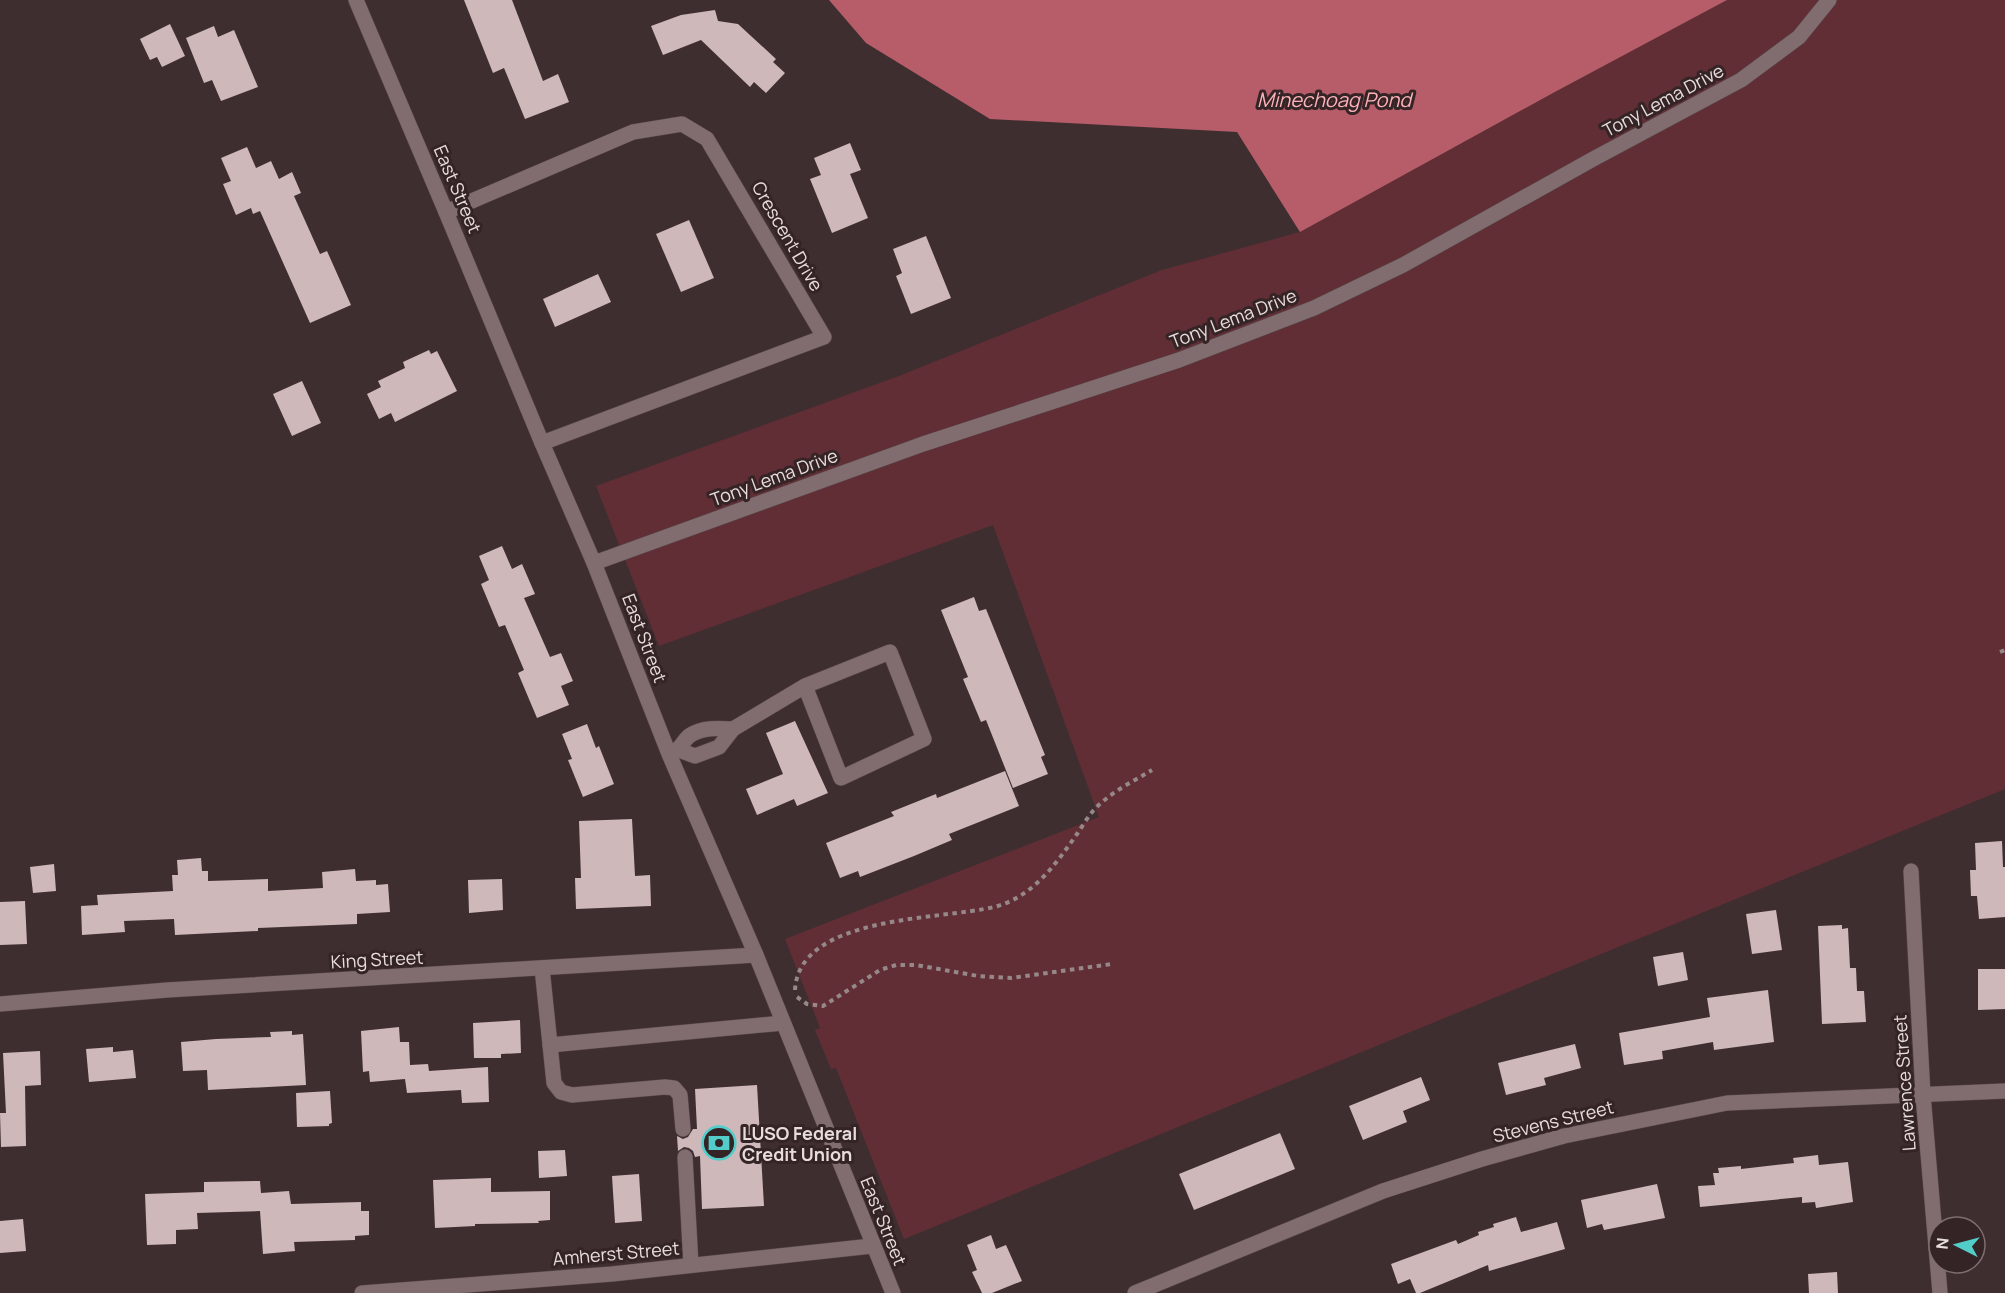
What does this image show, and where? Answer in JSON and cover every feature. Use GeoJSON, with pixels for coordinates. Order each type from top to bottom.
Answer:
{"type":"FeatureCollection","features":[{"type":"Feature","properties":{"kind":"street","name":"East Street"},"geometry":{"type":"LineString","coordinates":[[356,0],[674,752],[872,1246],[893,1293]]}},
{"type":"Feature","properties":{"kind":"street","name":"Tony Lema Drive"},"geometry":{"type":"LineString","coordinates":[[594,562],[923,444],[1179,360],[1314,308],[1403,265],[1741,80],[1799,37],[1829,0]]}},
{"type":"Feature","properties":{"kind":"street","name":"Crescent Drive"},"geometry":{"type":"LineString","coordinates":[[446,212],[633,132],[682,124],[707,139],[824,337],[542,444]]}},
{"type":"Feature","properties":{"kind":"street"},"geometry":{"type":"LineString","coordinates":[[674,752],[689,736],[711,727],[734,729],[805,686],[890,651],[924,739],[841,778],[805,686]]}},
{"type":"Feature","properties":{"kind":"street","name":"Lawrence Street"},"geometry":{"type":"LineString","coordinates":[[1911,871],[1923,1095],[1940,1293]]}},
{"type":"Feature","properties":{"kind":"street","name":"King Street"},"geometry":{"type":"LineString","coordinates":[[0,1004],[167,990],[756,955]]}},
{"type":"Feature","properties":{"kind":"street"},"geometry":{"type":"LineString","coordinates":[[542,968],[554,1083],[561,1092],[572,1095],[674,1088],[680,1095],[683,1129]]}},
{"type":"Feature","properties":{"kind":"street"},"geometry":{"type":"LineString","coordinates":[[550,1045],[783,1023]]}},
{"type":"Feature","properties":{"kind":"street","name":"Stevens Street"},"geometry":{"type":"LineString","coordinates":[[1135,1293],[1383,1191],[1482,1159],[1564,1136],[1727,1104],[2005,1091]]}},
{"type":"Feature","properties":{"kind":"street"},"geometry":{"type":"LineString","coordinates":[[685,1157],[691,1265]]}},
{"type":"Feature","properties":{"kind":"street","name":"Amherst Street"},"geometry":{"type":"LineString","coordinates":[[362,1293],[612,1274],[872,1246]]}},
{"type":"Feature","properties":{"kind":"path"},"geometry":{"type":"LineString","coordinates":[[1112,964],[1011,978],[978,976],[916,965],[896,965],[880,970],[823,1006],[801,1002],[796,996],[795,989],[796,976],[805,960],[816,950],[841,935],[868,927],[994,907],[1016,898],[1054,867],[1093,812],[1115,792],[1152,770]]}},
{"type":"Feature","properties":{"kind":"shaded area"},"geometry":{"type":"Polygon","coordinates":[[[1727,0],[2005,0],[2005,789],[904,1239],[836,1068],[831,1069],[815,1030],[820,1028],[785,939],[1099,817],[993,525],[659,646],[596,486],[899,376],[1162,270],[1300,232],[1727,0]]]}},
{"type":"Feature","properties":{"kind":"water","name":"Minechoag Pond"},"geometry":{"type":"Polygon","coordinates":[[[829,0],[1727,0],[1300,232],[1237,132],[990,119],[866,43],[829,0]]]}},
{"type":"Feature","properties":{"kind":"building"},"geometry":{"type":"Polygon","coordinates":[[[464,0],[512,0],[543,81],[558,74],[569,102],[525,119],[504,68],[493,73],[464,0]]]}},
{"type":"Feature","properties":{"kind":"building"},"geometry":{"type":"Polygon","coordinates":[[[715,10],[718,21],[738,24],[776,59],[773,62],[785,73],[766,93],[754,82],[750,87],[701,40],[663,55],[651,26],[681,15],[715,10]]]}},
{"type":"Feature","properties":{"kind":"building"},"geometry":{"type":"Polygon","coordinates":[[[170,24],[185,56],[162,67],[157,57],[150,60],[140,39],[170,24]]]}},
{"type":"Feature","properties":{"kind":"building"},"geometry":{"type":"Polygon","coordinates":[[[214,26],[218,37],[234,30],[258,87],[221,101],[212,80],[204,83],[186,38],[214,26]]]}},
{"type":"Feature","properties":{"kind":"building"},"geometry":{"type":"Polygon","coordinates":[[[850,143],[861,170],[850,174],[868,218],[832,233],[810,179],[821,175],[814,158],[850,143]]]}},
{"type":"Feature","properties":{"kind":"building"},"geometry":{"type":"Polygon","coordinates":[[[247,147],[256,168],[271,161],[279,179],[292,172],[301,193],[294,196],[320,254],[327,251],[351,305],[310,323],[260,211],[253,214],[251,208],[236,215],[223,184],[231,181],[221,158],[247,147]]]}},
{"type":"Feature","properties":{"kind":"building"},"geometry":{"type":"Polygon","coordinates":[[[689,220],[714,278],[681,292],[656,234],[689,220]]]}},
{"type":"Feature","properties":{"kind":"building"},"geometry":{"type":"Polygon","coordinates":[[[926,236],[951,298],[911,314],[896,276],[902,273],[893,249],[926,236]]]}},
{"type":"Feature","properties":{"kind":"building"},"geometry":{"type":"Polygon","coordinates":[[[598,274],[611,302],[555,327],[543,299],[598,274]]]}},
{"type":"Feature","properties":{"kind":"building"},"geometry":{"type":"Polygon","coordinates":[[[429,350],[431,354],[437,351],[457,391],[395,422],[391,413],[379,419],[367,394],[381,387],[378,381],[405,368],[403,362],[429,350]]]}},
{"type":"Feature","properties":{"kind":"building"},"geometry":{"type":"Polygon","coordinates":[[[302,381],[321,423],[292,436],[273,394],[302,381]]]}},
{"type":"Feature","properties":{"kind":"building"},"geometry":{"type":"Polygon","coordinates":[[[502,546],[512,569],[522,564],[535,594],[524,598],[550,657],[561,653],[573,681],[561,686],[569,705],[537,718],[518,673],[524,670],[505,625],[499,627],[481,584],[489,580],[479,556],[502,546]]]}},
{"type":"Feature","properties":{"kind":"building"},"geometry":{"type":"Polygon","coordinates":[[[974,597],[979,611],[986,609],[1045,755],[1041,757],[1048,774],[1013,788],[986,720],[981,722],[963,679],[968,677],[941,610],[974,597]]]}},
{"type":"Feature","properties":{"kind":"building"},"geometry":{"type":"Polygon","coordinates":[[[795,721],[828,793],[797,806],[794,799],[757,815],[746,789],[783,774],[766,733],[795,721]]]}},
{"type":"Feature","properties":{"kind":"building"},"geometry":{"type":"Polygon","coordinates":[[[587,724],[596,748],[599,746],[614,784],[583,797],[568,760],[572,759],[562,734],[587,724]]]}},
{"type":"Feature","properties":{"kind":"building"},"geometry":{"type":"Polygon","coordinates":[[[1005,771],[1019,806],[949,834],[952,840],[914,856],[860,877],[858,871],[840,878],[826,843],[894,816],[891,812],[936,794],[937,798],[1005,771]]]}},
{"type":"Feature","properties":{"kind":"building"},"geometry":{"type":"Polygon","coordinates":[[[632,819],[635,876],[650,875],[651,906],[576,909],[575,878],[581,878],[579,821],[632,819]]]}},
{"type":"Feature","properties":{"kind":"building"},"geometry":{"type":"Polygon","coordinates":[[[2002,841],[2003,867],[2005,867],[2005,917],[1979,919],[1977,896],[1971,896],[1970,870],[1976,870],[1975,843],[2002,841]]]}},
{"type":"Feature","properties":{"kind":"building"},"geometry":{"type":"Polygon","coordinates":[[[201,858],[202,871],[208,871],[208,881],[268,879],[268,891],[323,888],[322,872],[355,869],[356,881],[376,880],[376,885],[388,884],[390,912],[357,914],[357,924],[258,928],[258,931],[175,935],[174,919],[124,921],[125,932],[82,935],[81,906],[98,905],[97,895],[173,891],[172,875],[178,875],[177,860],[201,858]]]}},
{"type":"Feature","properties":{"kind":"building"},"geometry":{"type":"Polygon","coordinates":[[[54,864],[56,891],[33,893],[30,867],[54,864]]]}},
{"type":"Feature","properties":{"kind":"building"},"geometry":{"type":"Polygon","coordinates":[[[502,879],[503,910],[469,913],[468,880],[502,879]]]}},
{"type":"Feature","properties":{"kind":"building"},"geometry":{"type":"Polygon","coordinates":[[[25,901],[27,944],[0,945],[0,902],[25,901]]]}},
{"type":"Feature","properties":{"kind":"building"},"geometry":{"type":"Polygon","coordinates":[[[1776,910],[1782,950],[1752,954],[1746,914],[1776,910]]]}},
{"type":"Feature","properties":{"kind":"building"},"geometry":{"type":"Polygon","coordinates":[[[1842,925],[1842,929],[1848,928],[1850,968],[1856,968],[1857,991],[1864,991],[1866,1022],[1822,1024],[1818,926],[1842,925]]]}},
{"type":"Feature","properties":{"kind":"building"},"geometry":{"type":"Polygon","coordinates":[[[1683,952],[1688,980],[1658,986],[1653,957],[1683,952]]]}},
{"type":"Feature","properties":{"kind":"building"},"geometry":{"type":"Polygon","coordinates":[[[1978,969],[2005,969],[2005,1009],[1978,1010],[1978,969]]]}},
{"type":"Feature","properties":{"kind":"building"},"geometry":{"type":"Polygon","coordinates":[[[1768,990],[1774,1042],[1714,1050],[1713,1042],[1662,1051],[1663,1059],[1624,1065],[1619,1033],[1710,1017],[1707,998],[1768,990]]]}},
{"type":"Feature","properties":{"kind":"building"},"geometry":{"type":"Polygon","coordinates":[[[520,1020],[521,1053],[501,1054],[501,1058],[474,1058],[473,1023],[520,1020]]]}},
{"type":"Feature","properties":{"kind":"building"},"geometry":{"type":"Polygon","coordinates":[[[399,1027],[400,1042],[409,1042],[410,1065],[428,1064],[429,1071],[488,1067],[489,1102],[462,1103],[461,1090],[407,1093],[405,1079],[370,1082],[369,1071],[363,1072],[361,1031],[399,1027]]]}},
{"type":"Feature","properties":{"kind":"building"},"geometry":{"type":"Polygon","coordinates":[[[292,1031],[292,1035],[303,1034],[306,1085],[208,1090],[207,1070],[183,1071],[181,1042],[271,1037],[270,1032],[292,1031]]]}},
{"type":"Feature","properties":{"kind":"building"},"geometry":{"type":"Polygon","coordinates":[[[1575,1044],[1581,1068],[1544,1078],[1546,1085],[1506,1095],[1498,1063],[1575,1044]]]}},
{"type":"Feature","properties":{"kind":"building"},"geometry":{"type":"Polygon","coordinates":[[[113,1047],[113,1052],[133,1050],[136,1078],[89,1082],[86,1049],[113,1047]]]}},
{"type":"Feature","properties":{"kind":"building"},"geometry":{"type":"Polygon","coordinates":[[[40,1051],[41,1085],[25,1086],[26,1146],[1,1147],[0,1113],[6,1113],[3,1053],[40,1051]]]}},
{"type":"Feature","properties":{"kind":"building"},"geometry":{"type":"Polygon","coordinates":[[[1421,1077],[1430,1100],[1403,1111],[1407,1122],[1363,1140],[1349,1106],[1421,1077]]]}},
{"type":"Feature","properties":{"kind":"building","name":"LUSO Federal Credit Union"},"geometry":{"type":"Polygon","coordinates":[[[757,1085],[764,1206],[702,1209],[700,1156],[695,1157],[689,1148],[684,1147],[678,1151],[677,1136],[683,1139],[688,1137],[693,1129],[697,1129],[695,1089],[757,1085]]]}},
{"type":"Feature","properties":{"kind":"building"},"geometry":{"type":"Polygon","coordinates":[[[330,1091],[332,1123],[329,1126],[297,1127],[296,1093],[330,1091]]]}},
{"type":"Feature","properties":{"kind":"building"},"geometry":{"type":"Polygon","coordinates":[[[1280,1133],[1295,1169],[1194,1210],[1179,1174],[1280,1133]]]}},
{"type":"Feature","properties":{"kind":"building"},"geometry":{"type":"Polygon","coordinates":[[[565,1150],[567,1176],[539,1178],[538,1151],[565,1150]]]}},
{"type":"Feature","properties":{"kind":"building"},"geometry":{"type":"Polygon","coordinates":[[[1818,1155],[1819,1165],[1848,1162],[1853,1202],[1816,1208],[1815,1202],[1802,1203],[1802,1197],[1700,1207],[1698,1186],[1715,1185],[1713,1173],[1719,1173],[1718,1168],[1741,1166],[1741,1169],[1794,1163],[1793,1158],[1818,1155]]]}},
{"type":"Feature","properties":{"kind":"building"},"geometry":{"type":"Polygon","coordinates":[[[639,1174],[642,1221],[615,1223],[612,1176],[639,1174]]]}},
{"type":"Feature","properties":{"kind":"building"},"geometry":{"type":"Polygon","coordinates":[[[491,1178],[491,1192],[550,1191],[550,1220],[538,1221],[539,1223],[475,1224],[475,1226],[435,1228],[433,1180],[491,1178]]]}},
{"type":"Feature","properties":{"kind":"building"},"geometry":{"type":"Polygon","coordinates":[[[260,1181],[261,1193],[289,1191],[291,1204],[361,1202],[361,1211],[369,1211],[369,1235],[355,1236],[355,1240],[294,1242],[295,1251],[263,1254],[260,1211],[197,1213],[198,1229],[176,1230],[176,1244],[147,1245],[145,1194],[204,1192],[204,1182],[260,1181]]]}},
{"type":"Feature","properties":{"kind":"building"},"geometry":{"type":"Polygon","coordinates":[[[1657,1184],[1665,1218],[1604,1230],[1602,1224],[1587,1228],[1581,1200],[1657,1184]]]}},
{"type":"Feature","properties":{"kind":"building"},"geometry":{"type":"Polygon","coordinates":[[[1516,1217],[1521,1232],[1557,1222],[1565,1249],[1489,1271],[1488,1265],[1420,1293],[1416,1293],[1410,1279],[1398,1284],[1391,1264],[1456,1240],[1458,1244],[1479,1235],[1478,1232],[1494,1227],[1493,1224],[1516,1217]]]}},
{"type":"Feature","properties":{"kind":"building"},"geometry":{"type":"Polygon","coordinates":[[[23,1219],[26,1251],[0,1253],[0,1221],[23,1219]]]}},
{"type":"Feature","properties":{"kind":"building"},"geometry":{"type":"Polygon","coordinates":[[[991,1235],[996,1249],[1006,1245],[1022,1281],[992,1293],[982,1293],[972,1272],[977,1270],[967,1245],[991,1235]]]}},
{"type":"Feature","properties":{"kind":"building"},"geometry":{"type":"Polygon","coordinates":[[[1837,1272],[1838,1293],[1809,1293],[1808,1274],[1837,1272]]]}},
{"type":"Feature","properties":{"kind":"place","name":"LUSO Federal Credit Union"},"geometry":{"type":"Point","coordinates":[719,1143]}}]}
